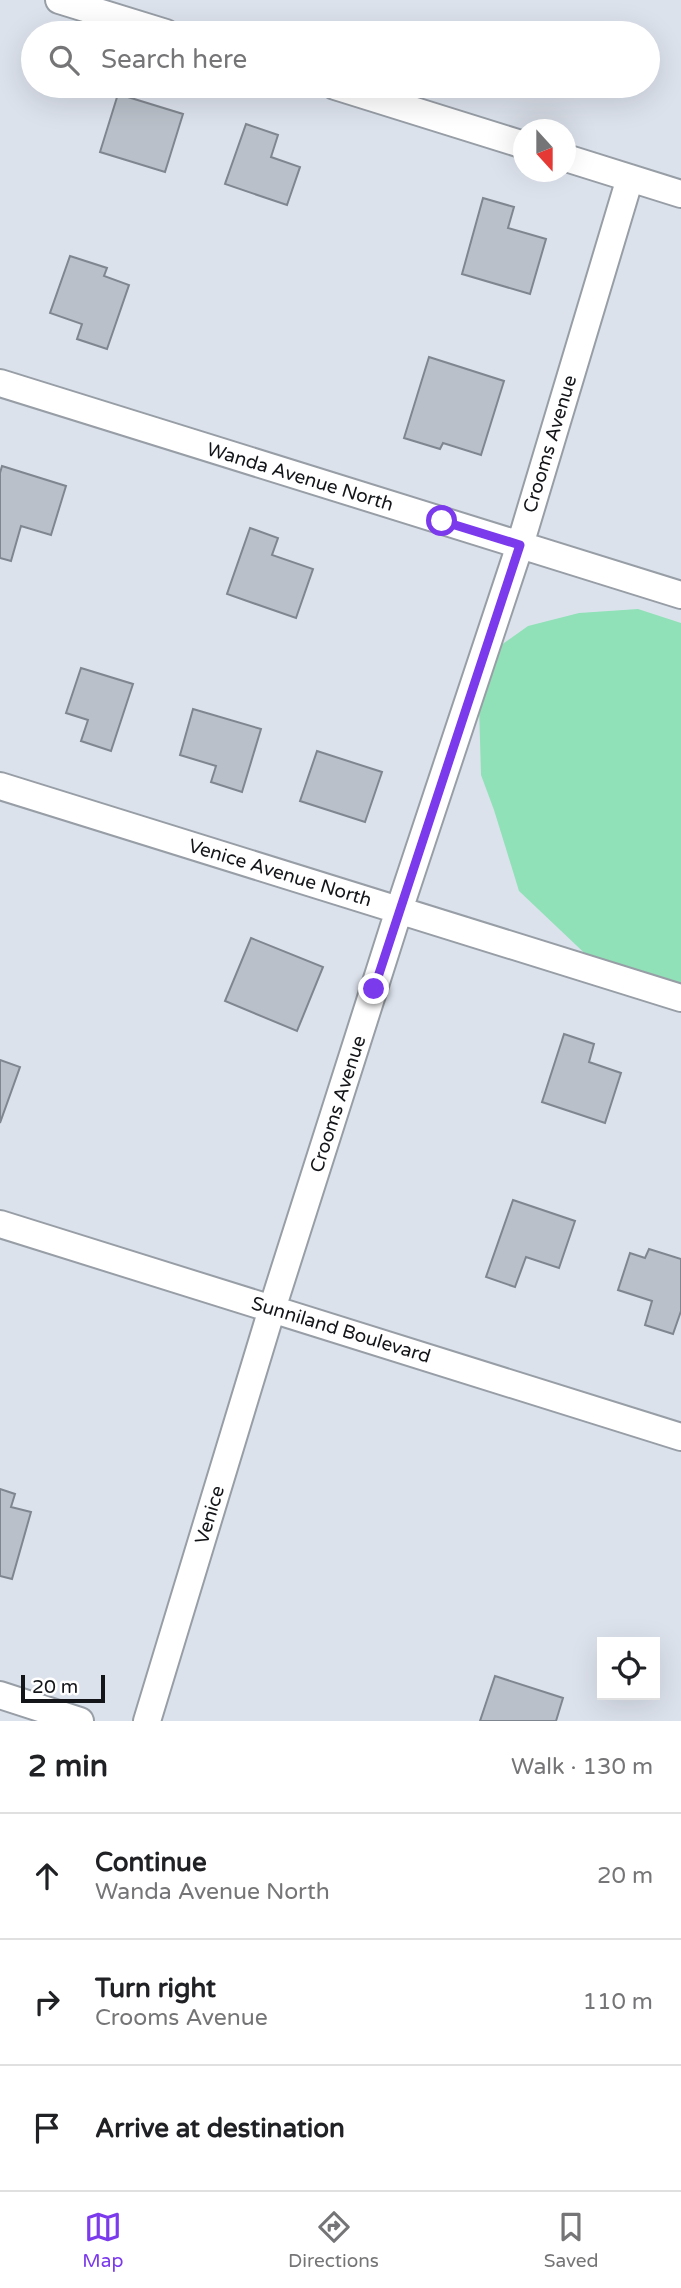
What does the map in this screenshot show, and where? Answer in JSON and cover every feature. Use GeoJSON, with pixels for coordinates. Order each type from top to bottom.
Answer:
{"type":"FeatureCollection","features":[{"type":"Feature","properties":{"kind":"street"},"geometry":{"type":"LineString","coordinates":[[59,0],[127,21]]}},
{"type":"Feature","properties":{"kind":"street"},"geometry":{"type":"LineString","coordinates":[[372,98],[513,142]]}},
{"type":"Feature","properties":{"kind":"street"},"geometry":{"type":"LineString","coordinates":[[576,161],[681,194]]}},
{"type":"Feature","properties":{"kind":"street","name":"Crooms Avenue"},"geometry":{"type":"LineString","coordinates":[[272,1309],[399,910],[520,545],[630,178]]}},
{"type":"Feature","properties":{"kind":"street","name":"Wanda Avenue North"},"geometry":{"type":"LineString","coordinates":[[0,383],[681,595]]}},
{"type":"Feature","properties":{"kind":"street","name":"Venice Avenue North"},"geometry":{"type":"LineString","coordinates":[[0,786],[681,998]]}},
{"type":"Feature","properties":{"kind":"street","name":"Sunniland Boulevard"},"geometry":{"type":"LineString","coordinates":[[0,1224],[681,1437]]}},
{"type":"Feature","properties":{"kind":"street","name":"Venice"},"geometry":{"type":"LineString","coordinates":[[147,1721],[272,1309]]}},
{"type":"Feature","properties":{"kind":"street"},"geometry":{"type":"LineString","coordinates":[[0,1695],[80,1721]]}},
{"type":"Feature","properties":{"kind":"green space"},"geometry":{"type":"Polygon","coordinates":[[[638,609],[681,623],[681,996],[596,964],[519,891],[481,775],[479,706],[497,648],[528,626],[579,613],[638,609]]]}},
{"type":"Feature","properties":{"kind":"building"},"geometry":{"type":"Polygon","coordinates":[[[117,98],[131,98],[183,114],[165,172],[100,152],[117,98]]]}},
{"type":"Feature","properties":{"kind":"building"},"geometry":{"type":"Polygon","coordinates":[[[246,124],[278,135],[271,157],[300,167],[287,205],[225,184],[246,124]]]}},
{"type":"Feature","properties":{"kind":"building"},"geometry":{"type":"Polygon","coordinates":[[[483,198],[514,207],[508,228],[546,239],[530,294],[462,274],[483,198]]]}},
{"type":"Feature","properties":{"kind":"building"},"geometry":{"type":"Polygon","coordinates":[[[70,256],[107,268],[104,276],[129,285],[107,349],[77,339],[82,324],[50,313],[70,256]]]}},
{"type":"Feature","properties":{"kind":"building"},"geometry":{"type":"Polygon","coordinates":[[[429,357],[504,381],[481,455],[443,443],[440,449],[404,438],[429,357]]]}},
{"type":"Feature","properties":{"kind":"building"},"geometry":{"type":"Polygon","coordinates":[[[2,466],[66,486],[51,535],[21,526],[11,561],[0,558],[2,466]]]}},
{"type":"Feature","properties":{"kind":"building"},"geometry":{"type":"Polygon","coordinates":[[[250,528],[278,538],[272,555],[313,569],[296,618],[227,594],[250,528]]]}},
{"type":"Feature","properties":{"kind":"building"},"geometry":{"type":"Polygon","coordinates":[[[81,668],[133,684],[111,751],[81,741],[88,720],[66,713],[81,668]]]}},
{"type":"Feature","properties":{"kind":"building"},"geometry":{"type":"Polygon","coordinates":[[[193,709],[261,729],[242,792],[211,782],[216,766],[180,755],[193,709]]]}},
{"type":"Feature","properties":{"kind":"building"},"geometry":{"type":"Polygon","coordinates":[[[317,751],[382,772],[365,822],[300,801],[317,751]]]}},
{"type":"Feature","properties":{"kind":"building"},"geometry":{"type":"Polygon","coordinates":[[[251,938],[323,967],[297,1031],[225,1001],[251,938]]]}},
{"type":"Feature","properties":{"kind":"building"},"geometry":{"type":"Polygon","coordinates":[[[564,1034],[594,1044],[589,1062],[621,1073],[605,1123],[542,1102],[564,1034]]]}},
{"type":"Feature","properties":{"kind":"building"},"geometry":{"type":"Polygon","coordinates":[[[0,1060],[20,1067],[0,1123],[0,1060]]]}},
{"type":"Feature","properties":{"kind":"building"},"geometry":{"type":"Polygon","coordinates":[[[513,1200],[575,1221],[559,1268],[526,1257],[515,1287],[486,1277],[513,1200]]]}},
{"type":"Feature","properties":{"kind":"building"},"geometry":{"type":"Polygon","coordinates":[[[649,1249],[681,1259],[681,1311],[673,1334],[645,1325],[652,1301],[618,1290],[630,1253],[645,1258],[649,1249]]]}},
{"type":"Feature","properties":{"kind":"building"},"geometry":{"type":"Polygon","coordinates":[[[0,1489],[15,1494],[11,1507],[31,1512],[12,1579],[0,1576],[0,1489]]]}},
{"type":"Feature","properties":{"kind":"building"},"geometry":{"type":"Polygon","coordinates":[[[495,1676],[563,1698],[556,1721],[480,1721],[495,1676]]]}},
{"type":"Feature","properties":{"kind":"route"},"geometry":{"type":"LineString","coordinates":[[374,989],[520,545],[442,521]]}}]}
